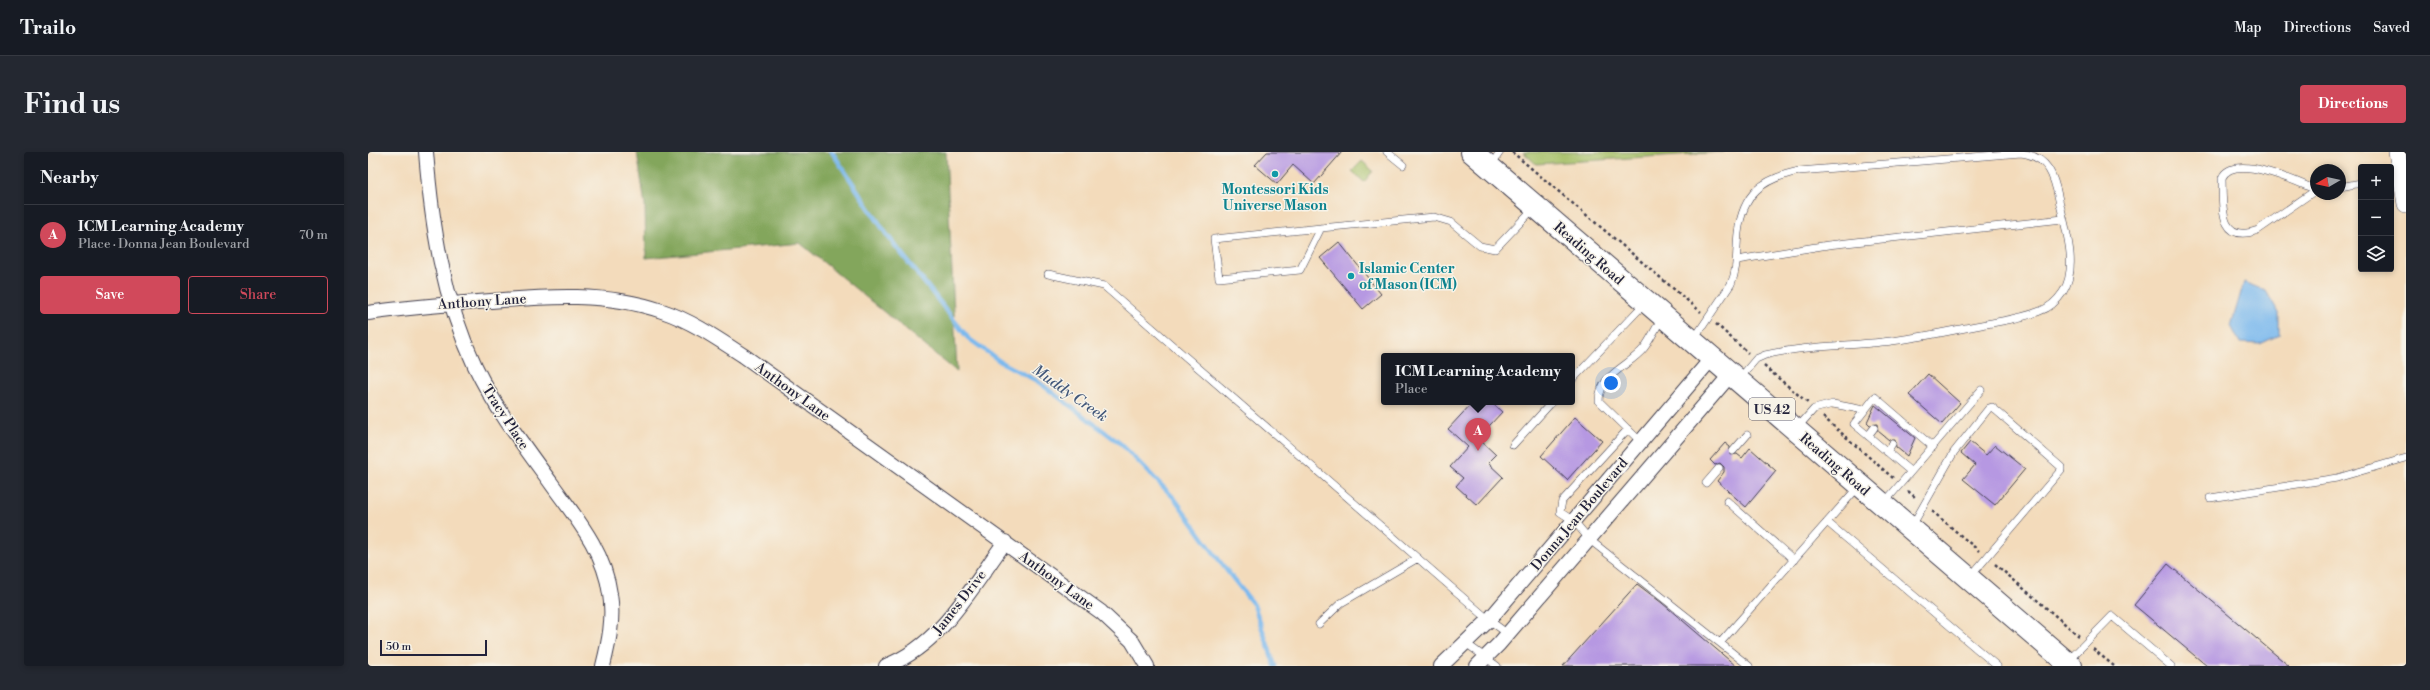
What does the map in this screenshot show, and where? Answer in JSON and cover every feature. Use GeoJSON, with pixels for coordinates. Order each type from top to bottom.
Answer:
{"type":"FeatureCollection","features":[{"type":"Feature","properties":{"kind":"main road","name":"Reading Road"},"geometry":{"type":"LineString","coordinates":[[1472,152],[1495,160],[1536,207],[1969,578],[2064,662]]}},
{"type":"Feature","properties":{"kind":"street","name":"Tracy Place"},"geometry":{"type":"LineString","coordinates":[[426,152],[430,202],[438,255],[451,304],[471,355],[491,396],[520,441],[589,536],[599,554],[610,594],[611,615],[603,666]]}},
{"type":"Feature","properties":{"kind":"street"},"geometry":{"type":"LineString","coordinates":[[2397,152],[2396,176],[2406,204]]}},
{"type":"Feature","properties":{"kind":"street","name":"Anthony Lane"},"geometry":{"type":"LineString","coordinates":[[368,314],[416,306],[555,296],[598,297],[630,302],[670,314],[699,327],[744,356],[1005,542],[1118,625],[1132,641],[1147,666]]}},
{"type":"Feature","properties":{"kind":"street","name":"Donna Jean Boulevard"},"geometry":{"type":"LineString","coordinates":[[1441,666],[1467,644],[1489,620],[1712,358]]}},
{"type":"Feature","properties":{"kind":"street","name":"Donna Jean Boulevard"},"geometry":{"type":"LineString","coordinates":[[1482,661],[1508,634],[1734,377]]}},
{"type":"Feature","properties":{"kind":"street","name":"James Drive"},"geometry":{"type":"LineString","coordinates":[[886,666],[909,661],[933,637],[947,621],[1005,542]]}},
{"type":"Feature","properties":{"kind":"lane"},"geometry":{"type":"LineString","coordinates":[[1387,152],[1403,165]]}},
{"type":"Feature","properties":{"kind":"lane"},"geometry":{"type":"LineString","coordinates":[[1692,341],[1731,284],[1735,275],[1738,232],[1742,212],[1752,194],[1768,180],[1799,171],[1989,154],[2032,155],[2041,160],[2053,177],[2063,218],[2070,260],[2067,281],[2057,300],[2040,311],[1905,339],[1765,355],[1756,359],[1734,377]]}},
{"type":"Feature","properties":{"kind":"lane"},"geometry":{"type":"LineString","coordinates":[[2244,165],[2260,167],[2293,178],[2316,190],[2258,230],[2247,234],[2239,235],[2231,230],[2226,221],[2222,178],[2224,173],[2229,169],[2244,165]]}},
{"type":"Feature","properties":{"kind":"lane"},"geometry":{"type":"LineString","coordinates":[[2346,186],[2358,184]]}},
{"type":"Feature","properties":{"kind":"lane"},"geometry":{"type":"LineString","coordinates":[[1320,228],[1300,270],[1219,278],[1214,240],[1320,228],[1434,217],[1451,222],[1480,246],[1495,249],[1536,207]]}},
{"type":"Feature","properties":{"kind":"lane"},"geometry":{"type":"LineString","coordinates":[[1737,260],[1828,245],[2063,218]]}},
{"type":"Feature","properties":{"kind":"lane"},"geometry":{"type":"LineString","coordinates":[[1048,274],[1104,286],[1489,620],[1508,634]]}},
{"type":"Feature","properties":{"kind":"lane"},"geometry":{"type":"LineString","coordinates":[[1575,377],[1646,302]]}},
{"type":"Feature","properties":{"kind":"lane"},"geometry":{"type":"LineString","coordinates":[[1641,442],[1599,401],[1599,393],[1609,376],[1644,348],[1663,316]]}},
{"type":"Feature","properties":{"kind":"lane"},"geometry":{"type":"LineString","coordinates":[[1883,504],[1910,471],[1934,447],[1981,390]]}},
{"type":"Feature","properties":{"kind":"lane"},"geometry":{"type":"LineString","coordinates":[[1910,471],[1854,424],[1875,396],[1886,410],[1934,447]]}},
{"type":"Feature","properties":{"kind":"lane"},"geometry":{"type":"LineString","coordinates":[[1796,430],[1814,409],[1833,404],[1864,410]]}},
{"type":"Feature","properties":{"kind":"lane"},"geometry":{"type":"LineString","coordinates":[[1513,445],[1549,405]]}},
{"type":"Feature","properties":{"kind":"lane"},"geometry":{"type":"LineString","coordinates":[[1910,528],[1954,452],[1989,408],[1992,407],[2061,467],[2061,470],[1969,578]]}},
{"type":"Feature","properties":{"kind":"lane"},"geometry":{"type":"LineString","coordinates":[[1868,436],[1874,428]]}},
{"type":"Feature","properties":{"kind":"lane"},"geometry":{"type":"LineString","coordinates":[[1628,429],[1562,501],[1560,512],[1574,521],[1590,540],[1749,666]]}},
{"type":"Feature","properties":{"kind":"lane"},"geometry":{"type":"LineString","coordinates":[[1733,451],[1747,435]]}},
{"type":"Feature","properties":{"kind":"lane"},"geometry":{"type":"LineString","coordinates":[[1887,452],[1892,444]]}},
{"type":"Feature","properties":{"kind":"lane"},"geometry":{"type":"LineString","coordinates":[[2210,498],[2337,478],[2406,458]]}},
{"type":"Feature","properties":{"kind":"lane"},"geometry":{"type":"LineString","coordinates":[[1706,483],[1719,468]]}},
{"type":"Feature","properties":{"kind":"lane"},"geometry":{"type":"LineString","coordinates":[[1720,643],[1860,485]]}},
{"type":"Feature","properties":{"kind":"lane"},"geometry":{"type":"LineString","coordinates":[[1727,501],[1794,560]]}},
{"type":"Feature","properties":{"kind":"lane"},"geometry":{"type":"LineString","coordinates":[[1827,522],[1997,666]]}},
{"type":"Feature","properties":{"kind":"lane"},"geometry":{"type":"LineString","coordinates":[[1319,624],[1341,603],[1418,558]]}},
{"type":"Feature","properties":{"kind":"lane"},"geometry":{"type":"LineString","coordinates":[[2064,662],[2112,616],[2171,666]]}},
{"type":"Feature","properties":{"kind":"lane"},"geometry":{"type":"LineString","coordinates":[[1467,644],[1482,661],[1497,666]]}},
{"type":"Feature","properties":{"kind":"green space"},"geometry":{"type":"Polygon","coordinates":[[[637,152],[946,152],[957,372],[800,243],[646,258],[645,205],[637,152]]]}},
{"type":"Feature","properties":{"kind":"green space"},"geometry":{"type":"Polygon","coordinates":[[[1523,152],[1724,152],[1536,164],[1523,152]]]}},
{"type":"Feature","properties":{"kind":"green space"},"geometry":{"type":"Polygon","coordinates":[[[1362,161],[1373,171],[1364,182],[1352,171],[1362,161]]]}},
{"type":"Feature","properties":{"kind":"water"},"geometry":{"type":"Polygon","coordinates":[[[2244,282],[2266,291],[2279,313],[2279,335],[2260,344],[2240,343],[2231,326],[2244,282]]]}},
{"type":"Feature","properties":{"kind":"building","name":"Montessori Kids Universe Mason"},"geometry":{"type":"Polygon","coordinates":[[[1267,152],[1342,152],[1314,184],[1293,165],[1277,184],[1255,165],[1267,152]]]}},
{"type":"Feature","properties":{"kind":"building","name":"Islamic Center of Mason (ICM)"},"geometry":{"type":"Polygon","coordinates":[[[1339,242],[1381,294],[1363,309],[1320,258],[1339,242]]]}},
{"type":"Feature","properties":{"kind":"building"},"geometry":{"type":"Polygon","coordinates":[[[1928,374],[1960,403],[1942,424],[1909,395],[1928,374]]]}},
{"type":"Feature","properties":{"kind":"building"},"geometry":{"type":"Polygon","coordinates":[[[1470,405],[1494,405],[1502,412],[1478,438],[1496,455],[1488,463],[1503,477],[1477,505],[1456,486],[1463,478],[1450,467],[1468,447],[1448,429],[1470,405]]]}},
{"type":"Feature","properties":{"kind":"building"},"geometry":{"type":"Polygon","coordinates":[[[1875,405],[1915,438],[1907,456],[1896,447],[1895,440],[1889,440],[1878,431],[1877,424],[1870,425],[1867,422],[1875,405]]]}},
{"type":"Feature","properties":{"kind":"building"},"geometry":{"type":"Polygon","coordinates":[[[1575,417],[1602,441],[1567,480],[1541,456],[1575,417]]]}},
{"type":"Feature","properties":{"kind":"building"},"geometry":{"type":"Polygon","coordinates":[[[1970,442],[1986,455],[1995,445],[2025,469],[1995,505],[1963,479],[1975,465],[1961,453],[1970,442]]]}},
{"type":"Feature","properties":{"kind":"building"},"geometry":{"type":"Polygon","coordinates":[[[1725,443],[1730,447],[1730,455],[1737,454],[1742,458],[1750,448],[1776,471],[1746,507],[1717,481],[1724,472],[1724,467],[1720,463],[1715,465],[1710,460],[1725,443]]]}},
{"type":"Feature","properties":{"kind":"building"},"geometry":{"type":"Polygon","coordinates":[[[2168,564],[2289,666],[2207,666],[2134,605],[2168,564]]]}},
{"type":"Feature","properties":{"kind":"building"},"geometry":{"type":"Polygon","coordinates":[[[1637,584],[1662,603],[1736,666],[1563,666],[1637,584]]]}},
{"type":"Feature","properties":{"kind":"waterway","name":"Muddy Creek"},"geometry":{"type":"LineString","coordinates":[[832,152],[887,235],[968,338],[1001,362],[1037,381],[1121,444],[1175,499],[1224,567],[1254,605],[1275,666]]}},
{"type":"Feature","properties":{"kind":"place","name":"Montessori Kids Universe Mason"},"geometry":{"type":"Point","coordinates":[1275,174]}},
{"type":"Feature","properties":{"kind":"place","name":"Islamic Center of Mason (ICM)"},"geometry":{"type":"Point","coordinates":[1351,276]}},
{"type":"Feature","properties":{"kind":"place","name":"ICM Learning Academy"},"geometry":{"type":"Point","coordinates":[1478,451]}}]}
